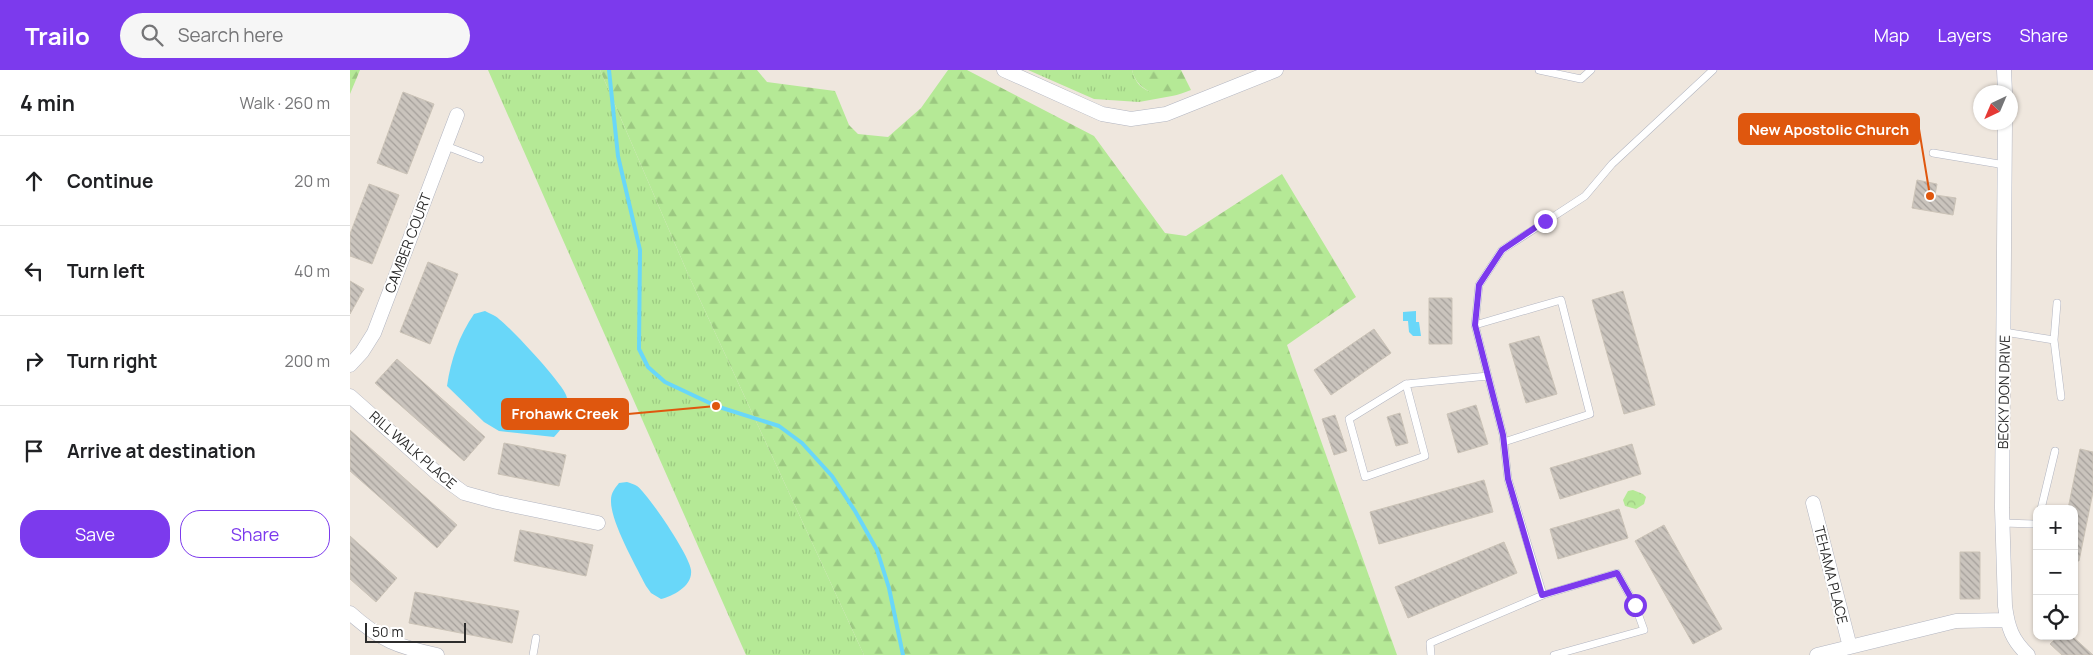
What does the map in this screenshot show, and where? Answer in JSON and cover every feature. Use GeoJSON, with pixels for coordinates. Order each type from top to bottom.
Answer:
{"type":"FeatureCollection","features":[{"type":"Feature","properties":{"kind":"street"},"geometry":{"type":"LineString","coordinates":[[1004,70],[1102,114],[1131,119],[1166,114],[1276,70]]}},
{"type":"Feature","properties":{"kind":"street"},"geometry":{"type":"LineString","coordinates":[[2004,70],[2005,85]]}},
{"type":"Feature","properties":{"kind":"street","name":"CAMBER COURT"},"geometry":{"type":"LineString","coordinates":[[350,366],[374,333],[457,115]]}},
{"type":"Feature","properties":{"kind":"street","name":"BECKY DON DRIVE"},"geometry":{"type":"LineString","coordinates":[[2005,130],[2003,523],[2007,620],[2014,640],[2028,655]]}},
{"type":"Feature","properties":{"kind":"street","name":"RILL WALK PLACE"},"geometry":{"type":"LineString","coordinates":[[350,396],[438,474],[464,493],[497,502],[598,523]]}},
{"type":"Feature","properties":{"kind":"street","name":"TEHAMA PLACE"},"geometry":{"type":"LineString","coordinates":[[1813,503],[1850,647]]}},
{"type":"Feature","properties":{"kind":"street"},"geometry":{"type":"LineString","coordinates":[[350,613],[366,627],[393,644],[437,655]]}},
{"type":"Feature","properties":{"kind":"street"},"geometry":{"type":"LineString","coordinates":[[1817,655],[1956,621],[2007,620]]}},
{"type":"Feature","properties":{"kind":"lane"},"geometry":{"type":"LineString","coordinates":[[1539,70],[1581,79],[1591,70]]}},
{"type":"Feature","properties":{"kind":"lane"},"geometry":{"type":"LineString","coordinates":[[1542,595],[1508,479],[1504,442],[1475,325],[1479,285],[1502,250],[1584,196],[1612,164],[1713,70]]}},
{"type":"Feature","properties":{"kind":"lane"},"geometry":{"type":"LineString","coordinates":[[446,146],[480,159]]}},
{"type":"Feature","properties":{"kind":"lane"},"geometry":{"type":"LineString","coordinates":[[1933,153],[2006,165]]}},
{"type":"Feature","properties":{"kind":"lane"},"geometry":{"type":"LineString","coordinates":[[1475,325],[1561,300],[1590,414],[1504,442]]}},
{"type":"Feature","properties":{"kind":"lane"},"geometry":{"type":"LineString","coordinates":[[2057,304],[2054,340],[2061,397]]}},
{"type":"Feature","properties":{"kind":"lane"},"geometry":{"type":"LineString","coordinates":[[2004,332],[2054,340]]}},
{"type":"Feature","properties":{"kind":"lane"},"geometry":{"type":"LineString","coordinates":[[1406,384],[1425,456],[1365,477],[1349,419],[1406,384],[1488,376]]}},
{"type":"Feature","properties":{"kind":"lane"},"geometry":{"type":"LineString","coordinates":[[2042,505],[2055,451]]}},
{"type":"Feature","properties":{"kind":"lane"},"geometry":{"type":"LineString","coordinates":[[2003,523],[2033,524]]}},
{"type":"Feature","properties":{"kind":"lane"},"geometry":{"type":"LineString","coordinates":[[1431,655],[1430,642],[1542,595],[1617,573],[1635,605],[1644,630],[1554,655]]}},
{"type":"Feature","properties":{"kind":"lane"},"geometry":{"type":"LineString","coordinates":[[533,655],[536,638]]}},
{"type":"Feature","properties":{"kind":"green space"},"geometry":{"type":"Polygon","coordinates":[[[350,70],[360,70],[350,94],[350,70]]]}},
{"type":"Feature","properties":{"kind":"green space"},"geometry":{"type":"Polygon","coordinates":[[[488,70],[600,70],[688,274],[864,655],[746,655],[488,70]]]}},
{"type":"Feature","properties":{"kind":"green space"},"geometry":{"type":"Polygon","coordinates":[[[600,70],[757,70],[767,82],[835,91],[849,125],[858,134],[888,137],[921,108],[948,70],[967,70],[1094,136],[1165,233],[1186,236],[1282,174],[1356,297],[1287,345],[1397,655],[864,655],[688,274],[600,70]]]}},
{"type":"Feature","properties":{"kind":"green space"},"geometry":{"type":"Polygon","coordinates":[[[1028,70],[1132,70],[1142,87],[1152,92],[1172,96],[1139,102],[1094,99],[1028,70]]]}},
{"type":"Feature","properties":{"kind":"green space"},"geometry":{"type":"Polygon","coordinates":[[[1132,70],[1181,70],[1191,90],[1172,96],[1152,93],[1137,82],[1132,70]]]}},
{"type":"Feature","properties":{"kind":"green space"},"geometry":{"type":"Polygon","coordinates":[[[1633,490],[1646,497],[1644,504],[1636,509],[1625,506],[1623,500],[1628,491],[1633,490]]]}},
{"type":"Feature","properties":{"kind":"water"},"geometry":{"type":"Polygon","coordinates":[[[485,311],[495,316],[522,341],[555,379],[566,395],[568,412],[561,428],[554,437],[499,431],[484,422],[447,386],[453,357],[464,331],[474,314],[485,311]]]}},
{"type":"Feature","properties":{"kind":"water"},"geometry":{"type":"Polygon","coordinates":[[[1416,311],[1416,322],[1419,322],[1421,336],[1413,336],[1409,332],[1408,321],[1403,321],[1403,312],[1416,311]]]}},
{"type":"Feature","properties":{"kind":"water"},"geometry":{"type":"Polygon","coordinates":[[[627,482],[637,486],[650,501],[668,526],[689,563],[691,576],[689,581],[676,593],[666,598],[661,599],[651,593],[646,586],[624,543],[615,519],[612,509],[612,495],[619,483],[627,482]]]}},
{"type":"Feature","properties":{"kind":"building"},"geometry":{"type":"Polygon","coordinates":[[[403,92],[434,104],[407,174],[377,163],[403,92]]]}},
{"type":"Feature","properties":{"kind":"building"},"geometry":{"type":"Polygon","coordinates":[[[1917,180],[1937,184],[1935,195],[1956,198],[1953,215],[1912,208],[1917,180]]]}},
{"type":"Feature","properties":{"kind":"building"},"geometry":{"type":"Polygon","coordinates":[[[369,184],[399,195],[372,264],[350,256],[350,234],[369,184]]]}},
{"type":"Feature","properties":{"kind":"building"},"geometry":{"type":"Polygon","coordinates":[[[428,262],[458,274],[430,344],[400,332],[428,262]]]}},
{"type":"Feature","properties":{"kind":"building"},"geometry":{"type":"Polygon","coordinates":[[[350,281],[364,289],[350,314],[350,281]]]}},
{"type":"Feature","properties":{"kind":"building"},"geometry":{"type":"Polygon","coordinates":[[[1623,291],[1655,405],[1624,414],[1592,300],[1623,291]]]}},
{"type":"Feature","properties":{"kind":"building"},"geometry":{"type":"Polygon","coordinates":[[[1429,298],[1452,298],[1452,344],[1429,344],[1429,298]]]}},
{"type":"Feature","properties":{"kind":"building"},"geometry":{"type":"Polygon","coordinates":[[[1374,329],[1391,353],[1331,395],[1314,370],[1374,329]]]}},
{"type":"Feature","properties":{"kind":"building"},"geometry":{"type":"Polygon","coordinates":[[[1539,336],[1557,394],[1526,403],[1509,344],[1539,336]]]}},
{"type":"Feature","properties":{"kind":"building"},"geometry":{"type":"Polygon","coordinates":[[[397,359],[485,437],[464,461],[375,383],[397,359]]]}},
{"type":"Feature","properties":{"kind":"building"},"geometry":{"type":"Polygon","coordinates":[[[1476,405],[1488,444],[1458,453],[1447,414],[1476,405]]]}},
{"type":"Feature","properties":{"kind":"building"},"geometry":{"type":"Polygon","coordinates":[[[1400,413],[1408,443],[1396,446],[1387,417],[1400,413]]]}},
{"type":"Feature","properties":{"kind":"building"},"geometry":{"type":"Polygon","coordinates":[[[1335,415],[1347,451],[1334,455],[1322,419],[1335,415]]]}},
{"type":"Feature","properties":{"kind":"building"},"geometry":{"type":"Polygon","coordinates":[[[350,430],[457,525],[437,548],[350,471],[350,430]]]}},
{"type":"Feature","properties":{"kind":"building"},"geometry":{"type":"Polygon","coordinates":[[[504,443],[566,455],[559,486],[498,474],[504,443]]]}},
{"type":"Feature","properties":{"kind":"building"},"geometry":{"type":"Polygon","coordinates":[[[1632,444],[1641,474],[1560,499],[1550,468],[1632,444]]]}},
{"type":"Feature","properties":{"kind":"building"},"geometry":{"type":"Polygon","coordinates":[[[2080,449],[2093,452],[2093,492],[2079,561],[2078,505],[2069,505],[2080,449]]]}},
{"type":"Feature","properties":{"kind":"building"},"geometry":{"type":"Polygon","coordinates":[[[1484,480],[1493,512],[1379,544],[1370,512],[1484,480]]]}},
{"type":"Feature","properties":{"kind":"building"},"geometry":{"type":"Polygon","coordinates":[[[1619,509],[1628,538],[1558,559],[1550,529],[1619,509]]]}},
{"type":"Feature","properties":{"kind":"building"},"geometry":{"type":"Polygon","coordinates":[[[1664,525],[1722,629],[1693,644],[1635,541],[1664,525]]]}},
{"type":"Feature","properties":{"kind":"building"},"geometry":{"type":"Polygon","coordinates":[[[520,530],[593,545],[586,576],[514,561],[520,530]]]}},
{"type":"Feature","properties":{"kind":"building"},"geometry":{"type":"Polygon","coordinates":[[[350,536],[397,578],[376,602],[350,579],[350,536]]]}},
{"type":"Feature","properties":{"kind":"building"},"geometry":{"type":"Polygon","coordinates":[[[1504,542],[1517,573],[1408,618],[1395,587],[1504,542]]]}},
{"type":"Feature","properties":{"kind":"building"},"geometry":{"type":"Polygon","coordinates":[[[1960,552],[1980,552],[1980,599],[1960,599],[1960,552]]]}},
{"type":"Feature","properties":{"kind":"building"},"geometry":{"type":"Polygon","coordinates":[[[415,592],[519,611],[512,643],[409,623],[415,592]]]}},
{"type":"Feature","properties":{"kind":"building"},"geometry":{"type":"Polygon","coordinates":[[[2054,640],[2076,640],[2093,655],[2062,655],[2050,644],[2054,640]]]}},
{"type":"Feature","properties":{"kind":"waterway"},"geometry":{"type":"LineString","coordinates":[[609,70],[618,156],[640,250],[639,349],[648,367],[665,382],[716,406],[779,426],[802,443],[832,476],[877,550],[889,588],[903,655]]}},
{"type":"Feature","properties":{"kind":"place","name":"New Apostolic Church"},"geometry":{"type":"Point","coordinates":[1930,196]}},
{"type":"Feature","properties":{"kind":"place","name":"Frohawk Creek"},"geometry":{"type":"Point","coordinates":[716,406]}},
{"type":"Feature","properties":{"kind":"route"},"geometry":{"type":"LineString","coordinates":[[1545,221],[1502,250],[1479,285],[1475,325],[1503,435],[1508,479],[1542,595],[1617,573],[1635,605]]}}]}
